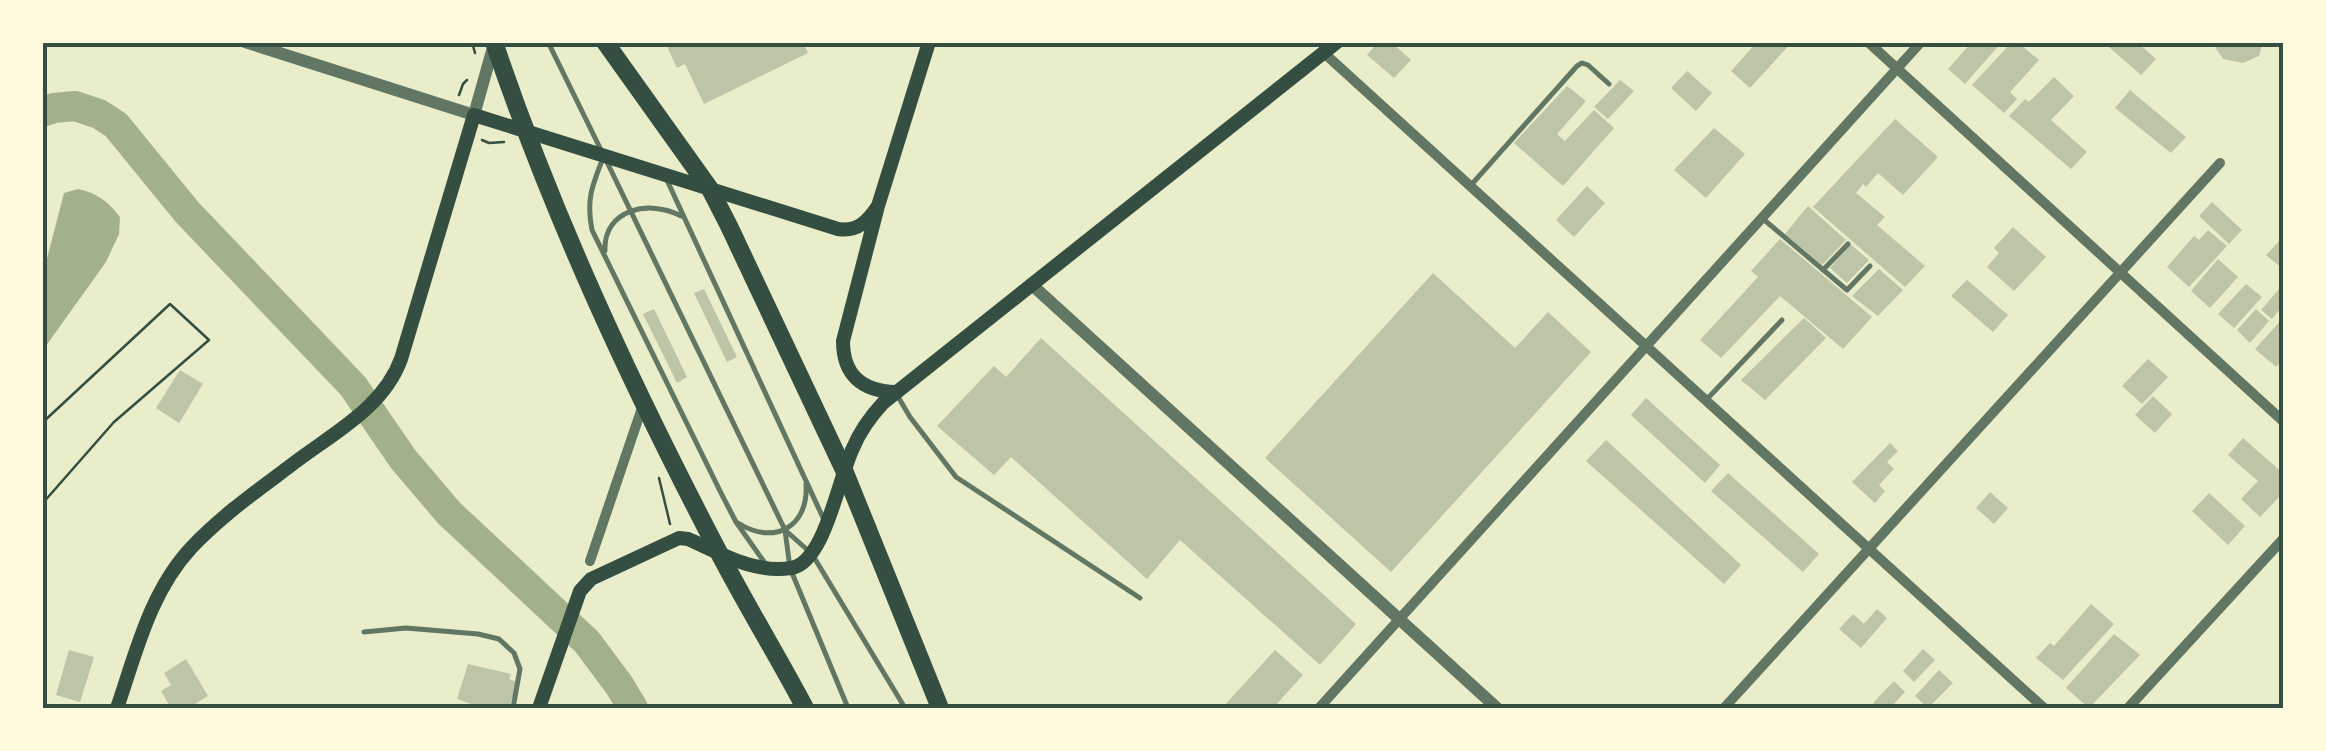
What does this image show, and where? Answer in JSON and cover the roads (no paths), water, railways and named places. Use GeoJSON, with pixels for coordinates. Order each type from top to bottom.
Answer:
{"type":"FeatureCollection","features":[{"type":"Feature","properties":{"kind":"highway"},"geometry":{"type":"LineString","coordinates":[[607,42],[710,189],[844,470],[939,706]]}},
{"type":"Feature","properties":{"kind":"highway"},"geometry":{"type":"LineString","coordinates":[[494,43],[575,254],[718,552],[805,708]]}},
{"type":"Feature","properties":{"kind":"main road"},"geometry":{"type":"LineString","coordinates":[[895,392],[867,387],[850,372],[843,341],[878,206],[929,42]]}},
{"type":"Feature","properties":{"kind":"main road"},"geometry":{"type":"LineString","coordinates":[[539,708],[580,591],[591,579],[670,540],[688,538],[738,561],[768,568],[802,564],[812,554],[826,524],[862,429],[895,392],[1318,48],[1337,42]]}},
{"type":"Feature","properties":{"kind":"main road"},"geometry":{"type":"LineString","coordinates":[[117,708],[160,592],[188,552],[245,499],[375,402],[392,380],[474,115],[848,230],[864,224],[878,206]]}},
{"type":"Feature","properties":{"kind":"street"},"geometry":{"type":"LineString","coordinates":[[245,42],[474,115],[494,43]]}},
{"type":"Feature","properties":{"kind":"street"},"geometry":{"type":"LineString","coordinates":[[1868,42],[2284,422]]}},
{"type":"Feature","properties":{"kind":"street"},"geometry":{"type":"LineString","coordinates":[[1320,708],[1920,42]]}},
{"type":"Feature","properties":{"kind":"street"},"geometry":{"type":"LineString","coordinates":[[1318,48],[2044,708]]}},
{"type":"Feature","properties":{"kind":"street"},"geometry":{"type":"LineString","coordinates":[[1724,708],[2220,163]]}},
{"type":"Feature","properties":{"kind":"street"},"geometry":{"type":"LineString","coordinates":[[1031,284],[1497,708]]}},
{"type":"Feature","properties":{"kind":"street"},"geometry":{"type":"LineString","coordinates":[[590,561],[644,401]]}},
{"type":"Feature","properties":{"kind":"street"},"geometry":{"type":"LineString","coordinates":[[2128,708],[2284,538]]}},
{"type":"Feature","properties":{"kind":"lane"},"geometry":{"type":"LineString","coordinates":[[548,42],[786,530],[790,568],[848,708]]}},
{"type":"Feature","properties":{"kind":"lane"},"geometry":{"type":"LineString","coordinates":[[1470,186],[1577,66],[1588,65],[1609,84]]}},
{"type":"Feature","properties":{"kind":"lane"},"geometry":{"type":"LineString","coordinates":[[604,156],[587,207],[592,230],[736,522],[768,568]]}},
{"type":"Feature","properties":{"kind":"lane"},"geometry":{"type":"LineString","coordinates":[[664,175],[826,524]]}},
{"type":"Feature","properties":{"kind":"lane"},"geometry":{"type":"LineString","coordinates":[[605,256],[604,242],[610,230],[630,211],[658,207],[684,218]]}},
{"type":"Feature","properties":{"kind":"lane"},"geometry":{"type":"LineString","coordinates":[[1762,218],[1847,290],[1870,266]]}},
{"type":"Feature","properties":{"kind":"lane"},"geometry":{"type":"LineString","coordinates":[[1823,270],[1848,244]]}},
{"type":"Feature","properties":{"kind":"lane"},"geometry":{"type":"LineString","coordinates":[[1706,400],[1782,320]]}},
{"type":"Feature","properties":{"kind":"lane"},"geometry":{"type":"LineString","coordinates":[[895,392],[956,477],[1140,598]]}},
{"type":"Feature","properties":{"kind":"lane"},"geometry":{"type":"LineString","coordinates":[[736,522],[751,532],[786,530],[800,518],[808,500],[806,481]]}},
{"type":"Feature","properties":{"kind":"lane"},"geometry":{"type":"LineString","coordinates":[[786,530],[812,554],[905,708]]}},
{"type":"Feature","properties":{"kind":"lane"},"geometry":{"type":"LineString","coordinates":[[364,632],[406,628],[498,638],[514,653],[520,670],[514,708]]}},
{"type":"Feature","properties":{"kind":"waterway"},"geometry":{"type":"LineString","coordinates":[[42,112],[75,106],[116,125],[187,212],[353,386],[403,459],[449,513],[587,642],[633,708]]}}]}
